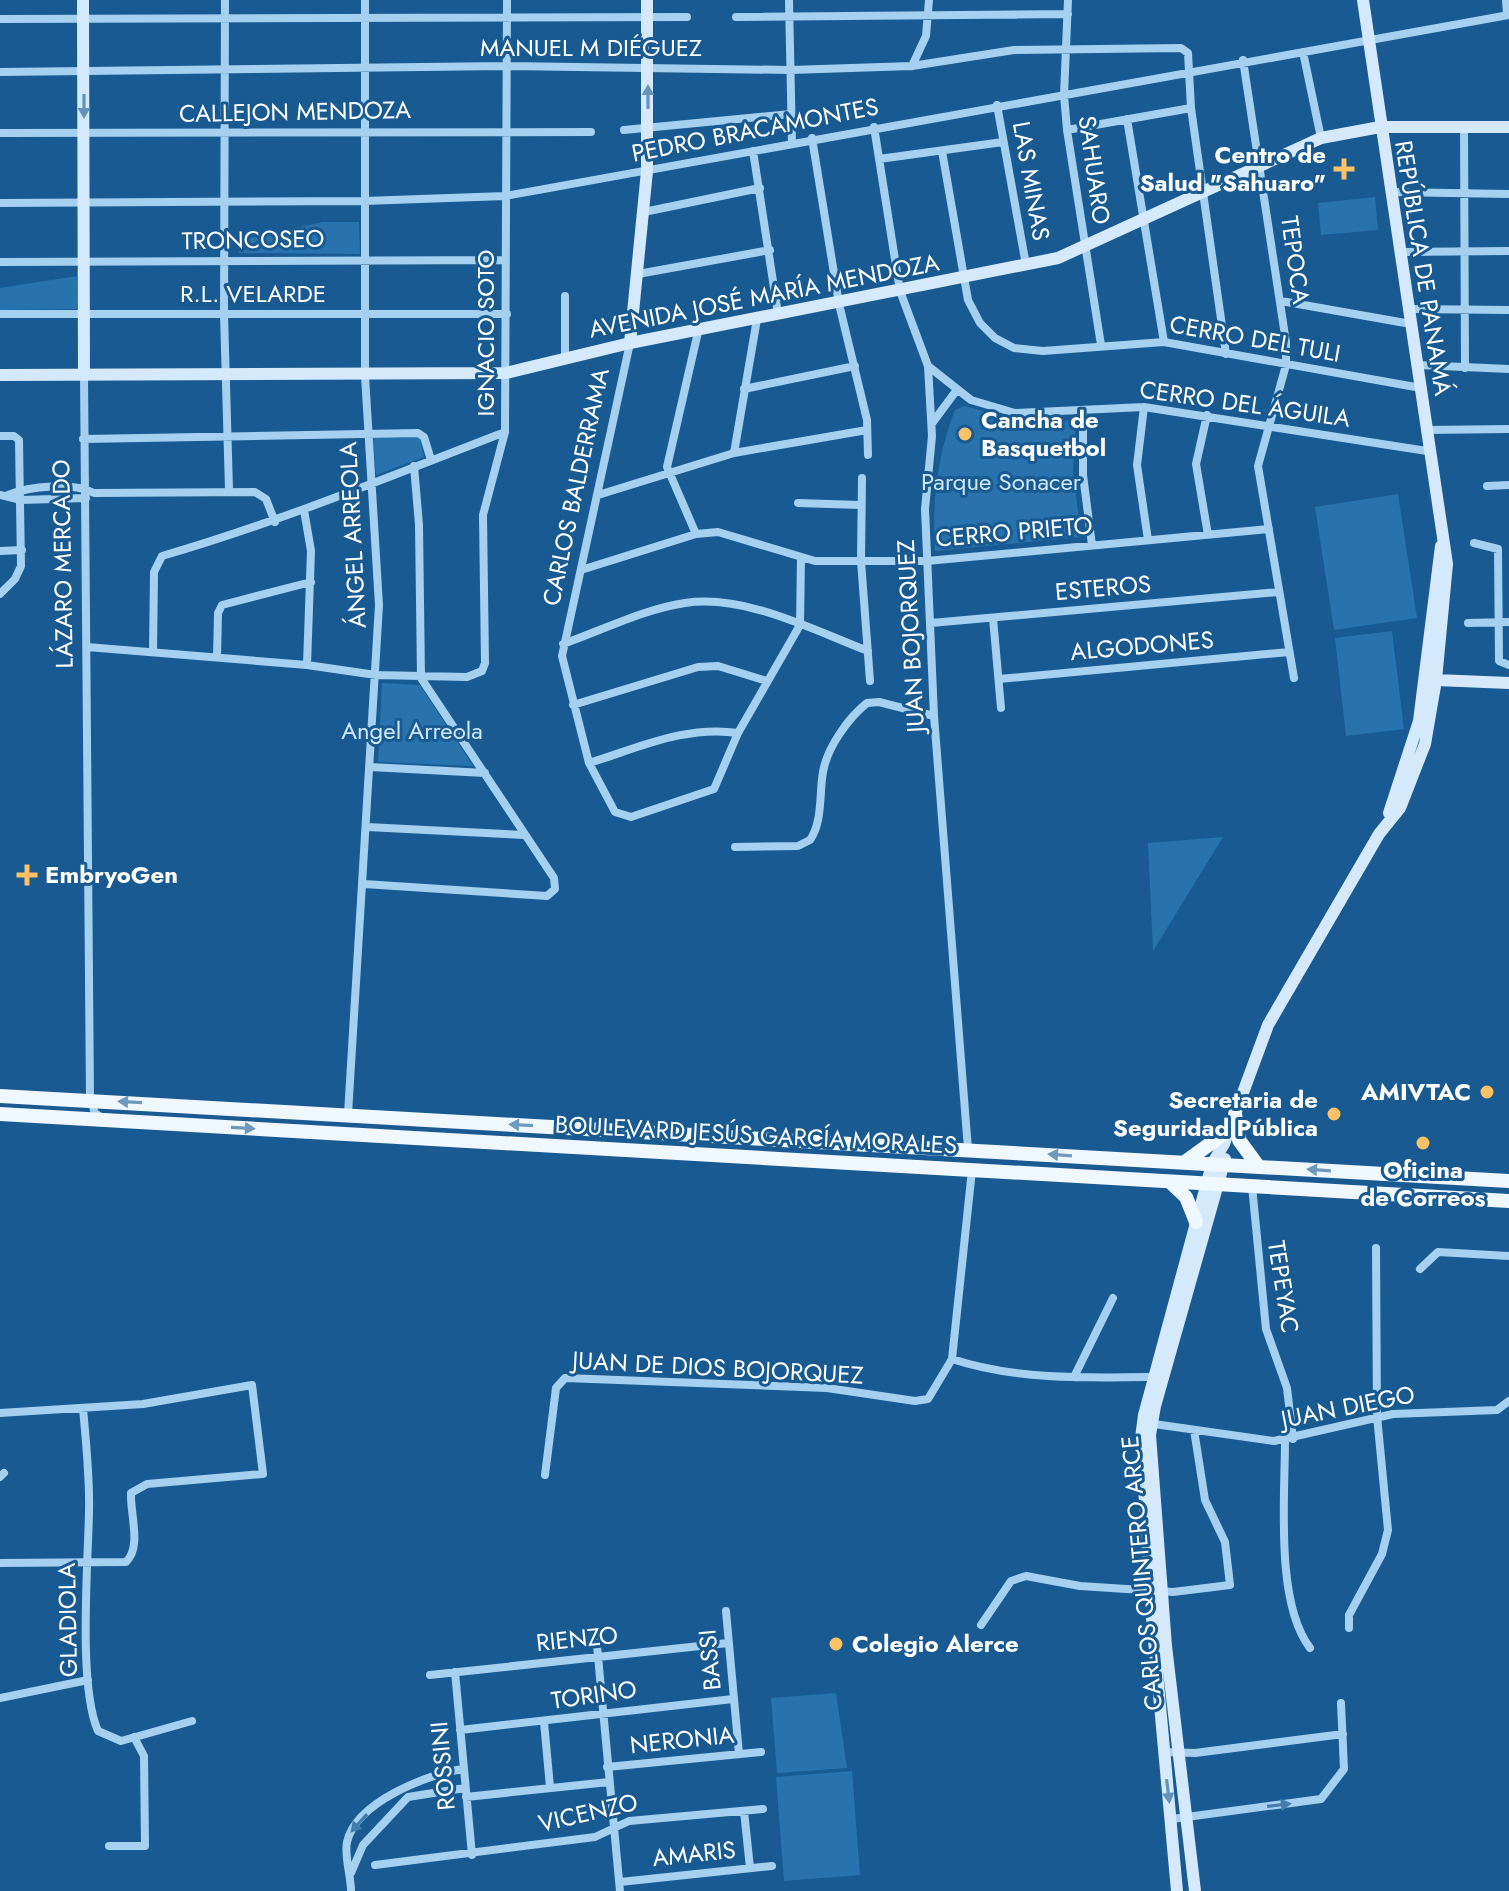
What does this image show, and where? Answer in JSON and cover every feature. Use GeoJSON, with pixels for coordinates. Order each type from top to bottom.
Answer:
{"type":"FeatureCollection","features":[{"type":"Feature","properties":{"kind":"main road","name":"LÁZARO MERCADO"},"geometry":{"type":"LineString","coordinates":[[83,0],[84,375]]}},
{"type":"Feature","properties":{"kind":"main road","name":"CARLOS BALDERRAMA"},"geometry":{"type":"LineString","coordinates":[[630,343],[647,171],[647,0]]}},
{"type":"Feature","properties":{"kind":"main road","name":"REPÚBLICA DE PANAMÁ"},"geometry":{"type":"LineString","coordinates":[[1218,1164],[1268,1025],[1384,827],[1400,808],[1425,744],[1436,680],[1447,564],[1427,451],[1418,365],[1363,0]]}},
{"type":"Feature","properties":{"kind":"main road","name":"AVENIDA JOSÉ MARÍA MENDOZA"},"geometry":{"type":"LineString","coordinates":[[0,375],[365,376],[506,373],[630,343],[1026,265],[1085,248],[1260,163],[1321,138],[1380,127],[1509,127]]}},
{"type":"Feature","properties":{"kind":"main road","name":"REPÚBLICA DE PANAMÁ"},"geometry":{"type":"LineString","coordinates":[[1384,827],[1419,721],[1441,542]]}},
{"type":"Feature","properties":{"kind":"main road"},"geometry":{"type":"LineString","coordinates":[[1436,680],[1431,672],[1442,584],[1438,561]]}},
{"type":"Feature","properties":{"kind":"main road"},"geometry":{"type":"LineString","coordinates":[[1401,781],[1417,749],[1430,685],[1436,680],[1509,683]]}},
{"type":"Feature","properties":{"kind":"main road","name":"BOULEVARD JESÚS GARCÍA MORALES"},"geometry":{"type":"LineString","coordinates":[[0,1096],[1509,1181]]}},
{"type":"Feature","properties":{"kind":"main road","name":"BOULEVARD JESÚS GARCÍA MORALES"},"geometry":{"type":"LineString","coordinates":[[0,1114],[1509,1201]]}},
{"type":"Feature","properties":{"kind":"main road"},"geometry":{"type":"LineString","coordinates":[[1235,1114],[1239,1140],[1258,1166]]}},
{"type":"Feature","properties":{"kind":"main road"},"geometry":{"type":"LineString","coordinates":[[414,1138],[416,1118]]}},
{"type":"Feature","properties":{"kind":"main road"},"geometry":{"type":"LineString","coordinates":[[1185,1162],[1227,1137]]}},
{"type":"Feature","properties":{"kind":"main road","name":"CARLOS QUINTERO ARCE"},"geometry":{"type":"LineString","coordinates":[[1147,1424],[1218,1164]]}},
{"type":"Feature","properties":{"kind":"main road"},"geometry":{"type":"LineString","coordinates":[[1170,1182],[1186,1197],[1196,1222]]}},
{"type":"Feature","properties":{"kind":"main road","name":"CARLOS QUINTERO ARCE"},"geometry":{"type":"LineString","coordinates":[[1177,1891],[1164,1752],[1147,1424],[1154,1377],[1182,1294],[1196,1222],[1213,1184]]}},
{"type":"Feature","properties":{"kind":"main road","name":"CARLOS QUINTERO ARCE"},"geometry":{"type":"LineString","coordinates":[[1156,1591],[1180,1754],[1195,1891]]}},
{"type":"Feature","properties":{"kind":"street"},"geometry":{"type":"LineString","coordinates":[[225,0],[224,314],[229,490]]}},
{"type":"Feature","properties":{"kind":"street","name":"ÁNGEL ARREOLA"},"geometry":{"type":"LineString","coordinates":[[348,1114],[376,675],[378,558],[370,482],[365,376],[365,0]]}},
{"type":"Feature","properties":{"kind":"street","name":"IGNACIO SOTO"},"geometry":{"type":"LineString","coordinates":[[421,678],[467,677],[482,671],[485,663],[483,515],[505,432],[507,0]]}},
{"type":"Feature","properties":{"kind":"street"},"geometry":{"type":"LineString","coordinates":[[789,0],[792,143]]}},
{"type":"Feature","properties":{"kind":"street"},"geometry":{"type":"LineString","coordinates":[[912,66],[926,36],[929,0]]}},
{"type":"Feature","properties":{"kind":"street","name":"SAHUARO"},"geometry":{"type":"LineString","coordinates":[[1068,0],[1064,95],[1067,130],[1101,345]]}},
{"type":"Feature","properties":{"kind":"street"},"geometry":{"type":"LineString","coordinates":[[1506,0],[1508,15]]}},
{"type":"Feature","properties":{"kind":"street"},"geometry":{"type":"LineString","coordinates":[[736,17],[1068,14]]}},
{"type":"Feature","properties":{"kind":"street","name":"PEDRO BRACAMONTES"},"geometry":{"type":"LineString","coordinates":[[0,203],[364,201],[505,196],[1243,60],[1508,15]]}},
{"type":"Feature","properties":{"kind":"street"},"geometry":{"type":"LineString","coordinates":[[0,19],[687,17]]}},
{"type":"Feature","properties":{"kind":"street","name":"MANUEL M DIÉGUEZ"},"geometry":{"type":"LineString","coordinates":[[0,72],[506,66],[790,70],[912,66],[1014,50],[1068,47],[1181,48],[1188,53],[1187,71]]}},
{"type":"Feature","properties":{"kind":"street"},"geometry":{"type":"LineString","coordinates":[[1303,52],[1321,138]]}},
{"type":"Feature","properties":{"kind":"street","name":"TEPOCA"},"geometry":{"type":"LineString","coordinates":[[1243,60],[1281,301],[1286,365],[1258,460],[1294,678]]}},
{"type":"Feature","properties":{"kind":"street"},"geometry":{"type":"LineString","coordinates":[[1187,71],[1226,354]]}},
{"type":"Feature","properties":{"kind":"street","name":"LAS MINAS"},"geometry":{"type":"LineString","coordinates":[[997,105],[1026,265]]}},
{"type":"Feature","properties":{"kind":"street"},"geometry":{"type":"LineString","coordinates":[[1067,130],[1191,108]]}},
{"type":"Feature","properties":{"kind":"street"},"geometry":{"type":"LineString","coordinates":[[624,130],[791,114]]}},
{"type":"Feature","properties":{"kind":"street"},"geometry":{"type":"LineString","coordinates":[[1127,119],[1164,342]]}},
{"type":"Feature","properties":{"kind":"street","name":"JUAN BOJORQUEZ"},"geometry":{"type":"LineString","coordinates":[[874,127],[900,291],[928,366],[932,423],[926,491],[927,561],[934,716],[968,1149]]}},
{"type":"Feature","properties":{"kind":"street"},"geometry":{"type":"LineString","coordinates":[[1464,127],[1465,368]]}},
{"type":"Feature","properties":{"kind":"street","name":"CALLEJON MENDOZA"},"geometry":{"type":"LineString","coordinates":[[0,133],[591,132]]}},
{"type":"Feature","properties":{"kind":"street"},"geometry":{"type":"LineString","coordinates":[[812,138],[839,304],[867,430],[868,455]]}},
{"type":"Feature","properties":{"kind":"street"},"geometry":{"type":"LineString","coordinates":[[879,159],[1003,142]]}},
{"type":"Feature","properties":{"kind":"street"},"geometry":{"type":"LineString","coordinates":[[753,151],[778,314]]}},
{"type":"Feature","properties":{"kind":"street","name":"CERRO DEL TULI"},"geometry":{"type":"LineString","coordinates":[[942,151],[962,278],[980,323],[995,338],[1014,348],[1043,351],[1164,342],[1421,388]]}},
{"type":"Feature","properties":{"kind":"street"},"geometry":{"type":"LineString","coordinates":[[644,212],[760,188]]}},
{"type":"Feature","properties":{"kind":"street"},"geometry":{"type":"LineString","coordinates":[[1390,192],[1509,194]]}},
{"type":"Feature","properties":{"kind":"street"},"geometry":{"type":"LineString","coordinates":[[638,274],[770,250]]}},
{"type":"Feature","properties":{"kind":"street"},"geometry":{"type":"LineString","coordinates":[[1400,252],[1509,251]]}},
{"type":"Feature","properties":{"kind":"street","name":"TRONCOSEO"},"geometry":{"type":"LineString","coordinates":[[0,262],[365,258],[506,260]]}},
{"type":"Feature","properties":{"kind":"street"},"geometry":{"type":"LineString","coordinates":[[565,296],[565,359]]}},
{"type":"Feature","properties":{"kind":"street"},"geometry":{"type":"LineString","coordinates":[[1281,301],[1411,324]]}},
{"type":"Feature","properties":{"kind":"street"},"geometry":{"type":"LineString","coordinates":[[1409,309],[1509,310]]}},
{"type":"Feature","properties":{"kind":"street","name":"R.L. VELARDE"},"geometry":{"type":"LineString","coordinates":[[0,314],[507,314]]}},
{"type":"Feature","properties":{"kind":"street"},"geometry":{"type":"LineString","coordinates":[[734,453],[757,319]]}},
{"type":"Feature","properties":{"kind":"street"},"geometry":{"type":"LineString","coordinates":[[696,534],[667,472],[698,332]]}},
{"type":"Feature","properties":{"kind":"street","name":"CARLOS BALDERRAMA"},"geometry":{"type":"LineString","coordinates":[[630,343],[563,644],[565,675],[589,763],[615,812],[631,817],[714,789],[738,733]]}},
{"type":"Feature","properties":{"kind":"street"},"geometry":{"type":"LineString","coordinates":[[1418,365],[1509,369]]}},
{"type":"Feature","properties":{"kind":"street"},"geometry":{"type":"LineString","coordinates":[[744,389],[855,366]]}},
{"type":"Feature","properties":{"kind":"street","name":"CERRO DEL ÁGUILA"},"geometry":{"type":"LineString","coordinates":[[928,366],[971,400],[1015,413],[1144,407],[1271,424],[1427,451]]}},
{"type":"Feature","properties":{"kind":"street","name":"LÁZARO MERCADO"},"geometry":{"type":"LineString","coordinates":[[84,375],[90,1099]]}},
{"type":"Feature","properties":{"kind":"street"},"geometry":{"type":"LineString","coordinates":[[932,423],[956,391]]}},
{"type":"Feature","properties":{"kind":"street"},"geometry":{"type":"LineString","coordinates":[[1144,407],[1137,465],[1148,540]]}},
{"type":"Feature","properties":{"kind":"street"},"geometry":{"type":"LineString","coordinates":[[1083,412],[1083,475],[1092,545]]}},
{"type":"Feature","properties":{"kind":"street"},"geometry":{"type":"LineString","coordinates":[[1207,415],[1196,464],[1208,535]]}},
{"type":"Feature","properties":{"kind":"street"},"geometry":{"type":"LineString","coordinates":[[1425,430],[1509,429]]}},
{"type":"Feature","properties":{"kind":"street"},"geometry":{"type":"LineString","coordinates":[[598,495],[734,453],[867,430]]}},
{"type":"Feature","properties":{"kind":"street"},"geometry":{"type":"LineString","coordinates":[[153,652],[154,572],[162,556],[275,522],[370,482],[505,432]]}},
{"type":"Feature","properties":{"kind":"street"},"geometry":{"type":"LineString","coordinates":[[83,439],[422,434],[431,460]]}},
{"type":"Feature","properties":{"kind":"street"},"geometry":{"type":"LineString","coordinates":[[0,436],[14,436],[19,440],[22,550],[15,579],[0,594]]}},
{"type":"Feature","properties":{"kind":"street"},"geometry":{"type":"LineString","coordinates":[[364,884],[547,896],[555,889],[554,878],[421,678],[419,525],[414,466]]}},
{"type":"Feature","properties":{"kind":"street"},"geometry":{"type":"LineString","coordinates":[[862,478],[861,561],[870,681]]}},
{"type":"Feature","properties":{"kind":"street"},"geometry":{"type":"LineString","coordinates":[[1487,486],[1509,485]]}},
{"type":"Feature","properties":{"kind":"street"},"geometry":{"type":"LineString","coordinates":[[4,495],[21,489],[84,488],[94,493],[229,490],[262,494],[275,522]]}},
{"type":"Feature","properties":{"kind":"street"},"geometry":{"type":"LineString","coordinates":[[4,495],[21,500],[84,499],[94,493]]}},
{"type":"Feature","properties":{"kind":"street"},"geometry":{"type":"LineString","coordinates":[[798,503],[860,505]]}},
{"type":"Feature","properties":{"kind":"street"},"geometry":{"type":"LineString","coordinates":[[304,510],[311,582],[307,665]]}},
{"type":"Feature","properties":{"kind":"street","name":"CERRO PRIETO"},"geometry":{"type":"LineString","coordinates":[[581,570],[696,534],[718,532],[815,561],[927,561],[1269,529]]}},
{"type":"Feature","properties":{"kind":"street"},"geometry":{"type":"LineString","coordinates":[[1474,543],[1497,547],[1499,661],[1506,665]]}},
{"type":"Feature","properties":{"kind":"street"},"geometry":{"type":"LineString","coordinates":[[0,551],[22,550]]}},
{"type":"Feature","properties":{"kind":"street"},"geometry":{"type":"LineString","coordinates":[[589,763],[690,731],[711,728],[738,733],[800,625],[801,557]]}},
{"type":"Feature","properties":{"kind":"street"},"geometry":{"type":"LineString","coordinates":[[1498,563],[1509,563]]}},
{"type":"Feature","properties":{"kind":"street"},"geometry":{"type":"LineString","coordinates":[[217,657],[218,613],[222,605],[311,582]]}},
{"type":"Feature","properties":{"kind":"street","name":"ESTEROS"},"geometry":{"type":"LineString","coordinates":[[931,623],[1278,592]]}},
{"type":"Feature","properties":{"kind":"street"},"geometry":{"type":"LineString","coordinates":[[563,644],[665,607],[689,602],[739,607],[800,625],[868,651]]}},
{"type":"Feature","properties":{"kind":"street"},"geometry":{"type":"LineString","coordinates":[[993,618],[1001,708]]}},
{"type":"Feature","properties":{"kind":"street"},"geometry":{"type":"LineString","coordinates":[[1468,623],[1509,622]]}},
{"type":"Feature","properties":{"kind":"street"},"geometry":{"type":"LineString","coordinates":[[87,647],[307,665],[421,678]]}},
{"type":"Feature","properties":{"kind":"street","name":"ALGODONES"},"geometry":{"type":"LineString","coordinates":[[999,679],[1289,652]]}},
{"type":"Feature","properties":{"kind":"street"},"geometry":{"type":"LineString","coordinates":[[573,705],[698,667],[718,666],[767,681]]}},
{"type":"Feature","properties":{"kind":"street"},"geometry":{"type":"LineString","coordinates":[[735,847],[798,846],[810,840],[816,827],[826,760],[863,705],[879,702],[934,716]]}},
{"type":"Feature","properties":{"kind":"street"},"geometry":{"type":"LineString","coordinates":[[370,767],[485,773]]}},
{"type":"Feature","properties":{"kind":"street"},"geometry":{"type":"LineString","coordinates":[[367,827],[524,835]]}},
{"type":"Feature","properties":{"kind":"street"},"geometry":{"type":"LineString","coordinates":[[90,1099],[95,1113],[108,1120]]}},
{"type":"Feature","properties":{"kind":"street"},"geometry":{"type":"LineString","coordinates":[[972,1170],[952,1359],[997,1370],[1074,1377],[1154,1377]]}},
{"type":"Feature","properties":{"kind":"street","name":"TEPEYAC"},"geometry":{"type":"LineString","coordinates":[[1252,1186],[1266,1329],[1287,1388],[1288,1567],[1297,1628],[1310,1648]]}},
{"type":"Feature","properties":{"kind":"street"},"geometry":{"type":"LineString","coordinates":[[1349,1628],[1350,1612],[1382,1554],[1388,1530],[1377,1416],[1376,1248]]}},
{"type":"Feature","properties":{"kind":"street"},"geometry":{"type":"LineString","coordinates":[[1420,1269],[1438,1252],[1509,1256]]}},
{"type":"Feature","properties":{"kind":"street"},"geometry":{"type":"LineString","coordinates":[[1074,1377],[1113,1298]]}},
{"type":"Feature","properties":{"kind":"street","name":"JUAN DE DIOS BOJORQUEZ"},"geometry":{"type":"LineString","coordinates":[[545,1475],[556,1388],[565,1378],[827,1388],[923,1401],[936,1392],[952,1359]]}},
{"type":"Feature","properties":{"kind":"street"},"geometry":{"type":"LineString","coordinates":[[0,1413],[152,1403],[252,1385],[263,1474],[147,1484],[136,1489],[131,1504],[132,1557],[126,1562],[87,1564],[53,1560],[0,1563]]}},
{"type":"Feature","properties":{"kind":"street","name":"JUAN DIEGO"},"geometry":{"type":"LineString","coordinates":[[1147,1424],[1289,1440],[1377,1416],[1497,1410],[1509,1401]]}},
{"type":"Feature","properties":{"kind":"street","name":"GLADIOLA"},"geometry":{"type":"LineString","coordinates":[[83,1408],[89,1497],[88,1680],[98,1731],[121,1741],[192,1721]]}},
{"type":"Feature","properties":{"kind":"street"},"geometry":{"type":"LineString","coordinates":[[981,1625],[1011,1581],[1020,1577],[1080,1586],[1156,1591],[1215,1589],[1231,1582],[1225,1542],[1203,1494],[1194,1430]]}},
{"type":"Feature","properties":{"kind":"street","name":"BASSI"},"geometry":{"type":"LineString","coordinates":[[726,1611],[739,1754]]}},
{"type":"Feature","properties":{"kind":"street"},"geometry":{"type":"LineString","coordinates":[[596,1635],[620,1886]]}},
{"type":"Feature","properties":{"kind":"street","name":"RIENZO"},"geometry":{"type":"LineString","coordinates":[[430,1675],[728,1643]]}},
{"type":"Feature","properties":{"kind":"street","name":"ROSSINI"},"geometry":{"type":"LineString","coordinates":[[455,1672],[472,1855]]}},
{"type":"Feature","properties":{"kind":"street"},"geometry":{"type":"LineString","coordinates":[[0,1698],[88,1680]]}},
{"type":"Feature","properties":{"kind":"street","name":"TORINO"},"geometry":{"type":"LineString","coordinates":[[460,1730],[733,1699]]}},
{"type":"Feature","properties":{"kind":"street"},"geometry":{"type":"LineString","coordinates":[[1172,1819],[1321,1799],[1344,1769],[1341,1703]]}},
{"type":"Feature","properties":{"kind":"street"},"geometry":{"type":"LineString","coordinates":[[544,1722],[550,1787]]}},
{"type":"Feature","properties":{"kind":"street"},"geometry":{"type":"LineString","coordinates":[[1164,1752],[1195,1753],[1343,1734]]}},
{"type":"Feature","properties":{"kind":"street"},"geometry":{"type":"LineString","coordinates":[[109,1846],[145,1846],[144,1756],[134,1737]]}},
{"type":"Feature","properties":{"kind":"street","name":"NERONIA"},"geometry":{"type":"LineString","coordinates":[[607,1767],[761,1752]]}},
{"type":"Feature","properties":{"kind":"street"},"geometry":{"type":"LineString","coordinates":[[351,1891],[347,1841],[356,1823],[401,1787],[421,1778],[463,1769]]}},
{"type":"Feature","properties":{"kind":"street","name":"NERONIA"},"geometry":{"type":"LineString","coordinates":[[408,1797],[609,1782]]}},
{"type":"Feature","properties":{"kind":"street"},"geometry":{"type":"LineString","coordinates":[[351,1874],[363,1845],[408,1797],[401,1787]]}},
{"type":"Feature","properties":{"kind":"street","name":"VICENZO"},"geometry":{"type":"LineString","coordinates":[[375,1865],[595,1837],[629,1821],[763,1809]]}},
{"type":"Feature","properties":{"kind":"street"},"geometry":{"type":"LineString","coordinates":[[744,1811],[750,1868]]}},
{"type":"Feature","properties":{"kind":"street","name":"AMARIS"},"geometry":{"type":"LineString","coordinates":[[620,1886],[772,1866]]}},
{"type":"Feature","properties":{"kind":"green space"},"geometry":{"type":"Polygon","coordinates":[[[1375,197],[1378,230],[1321,235],[1318,203],[1375,197]]]}},
{"type":"Feature","properties":{"kind":"green space"},"geometry":{"type":"Polygon","coordinates":[[[323,222],[359,222],[360,254],[239,253],[240,240],[323,222]]]}},
{"type":"Feature","properties":{"kind":"green space"},"geometry":{"type":"Polygon","coordinates":[[[77,276],[77,309],[0,310],[0,288],[77,276]]]}},
{"type":"Feature","properties":{"kind":"green space","name":"Parque Sonacer"},"geometry":{"type":"Polygon","coordinates":[[[965,406],[1024,423],[1076,420],[1073,472],[1081,537],[935,551],[935,497],[940,462],[955,410],[965,406]]]}},
{"type":"Feature","properties":{"kind":"green space"},"geometry":{"type":"Polygon","coordinates":[[[419,435],[424,457],[376,475],[373,437],[419,435]]]}},
{"type":"Feature","properties":{"kind":"green space"},"geometry":{"type":"Polygon","coordinates":[[[1398,494],[1417,618],[1334,630],[1315,507],[1398,494]]]}},
{"type":"Feature","properties":{"kind":"green space"},"geometry":{"type":"Polygon","coordinates":[[[1392,631],[1404,729],[1346,736],[1335,638],[1392,631]]]}},
{"type":"Feature","properties":{"kind":"green space","name":"Angel Arreola"},"geometry":{"type":"Polygon","coordinates":[[[382,683],[420,685],[473,766],[378,762],[382,683]]]}},
{"type":"Feature","properties":{"kind":"green space"},"geometry":{"type":"Polygon","coordinates":[[[1223,837],[1153,951],[1148,843],[1223,837]]]}},
{"type":"Feature","properties":{"kind":"green space"},"geometry":{"type":"Polygon","coordinates":[[[836,1693],[847,1768],[777,1773],[771,1698],[836,1693]]]}},
{"type":"Feature","properties":{"kind":"green space"},"geometry":{"type":"Polygon","coordinates":[[[852,1771],[860,1875],[784,1881],[776,1777],[852,1771]]]}},
{"type":"Feature","properties":{"kind":"place","name":"Centro de Salud \"Sahuaro\""},"geometry":{"type":"Point","coordinates":[1344,169]}},
{"type":"Feature","properties":{"kind":"place","name":"Cancha de Basquetbol"},"geometry":{"type":"Point","coordinates":[965,434]}},
{"type":"Feature","properties":{"kind":"place","name":"EmbryoGen"},"geometry":{"type":"Point","coordinates":[27,875]}},
{"type":"Feature","properties":{"kind":"place","name":"AMIVTAC"},"geometry":{"type":"Point","coordinates":[1487,1092]}},
{"type":"Feature","properties":{"kind":"place","name":"Secretaria de Seguridad Pública"},"geometry":{"type":"Point","coordinates":[1334,1114]}},
{"type":"Feature","properties":{"kind":"place","name":"Oficina de Correos"},"geometry":{"type":"Point","coordinates":[1423,1143]}},
{"type":"Feature","properties":{"kind":"place","name":"Colegio Alerce"},"geometry":{"type":"Point","coordinates":[836,1644]}}]}
